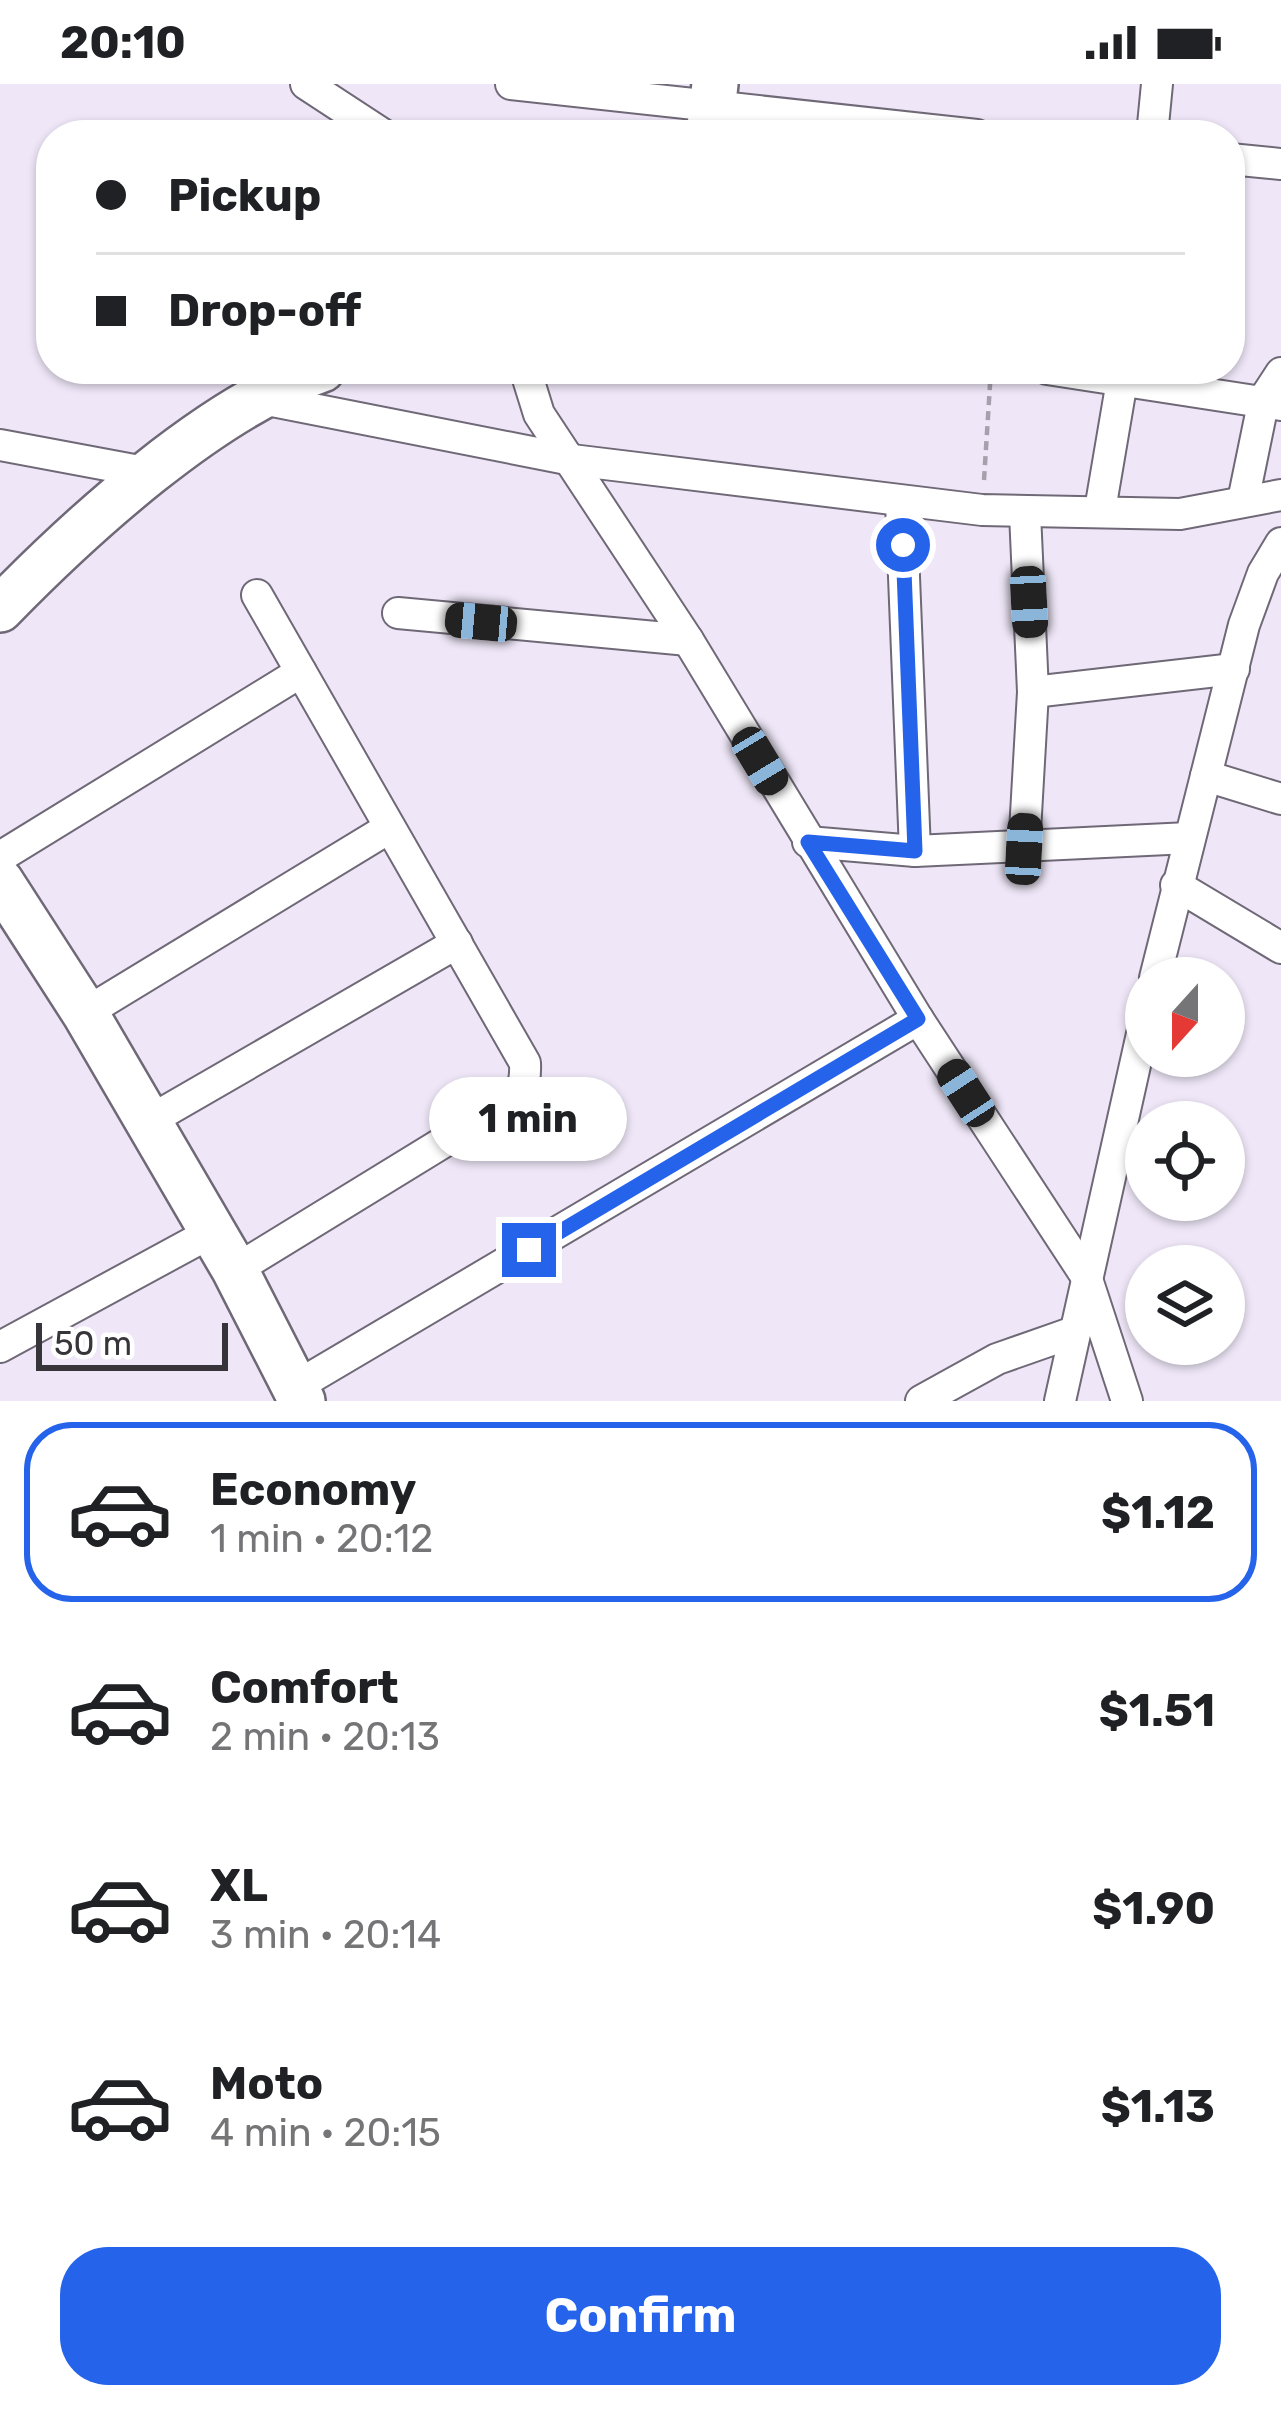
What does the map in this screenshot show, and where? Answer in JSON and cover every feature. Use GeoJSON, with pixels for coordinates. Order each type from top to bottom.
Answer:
{"type":"FeatureCollection","features":[{"type":"Feature","properties":{"kind":"main road"},"geometry":{"type":"LineString","coordinates":[[0,635],[10,598],[150,473],[257,398],[288,384]]}},
{"type":"Feature","properties":{"kind":"main road"},"geometry":{"type":"LineString","coordinates":[[1,867],[223,1251],[298,1394]]}},
{"type":"Feature","properties":{"kind":"street"},"geometry":{"type":"LineString","coordinates":[[306,84],[361,120]]}},
{"type":"Feature","properties":{"kind":"street"},"geometry":{"type":"LineString","coordinates":[[512,84],[824,120]]}},
{"type":"Feature","properties":{"kind":"street"},"geometry":{"type":"LineString","coordinates":[[1153,120],[1157,84]]}},
{"type":"Feature","properties":{"kind":"street"},"geometry":{"type":"LineString","coordinates":[[1245,160],[1281,164]]}},
{"type":"Feature","properties":{"kind":"street"},"geometry":{"type":"LineString","coordinates":[[529,384],[539,414],[688,640],[918,1019],[1086,1276],[1127,1401]]}},
{"type":"Feature","properties":{"kind":"street"},"geometry":{"type":"LineString","coordinates":[[1100,510],[1122,384]]}},
{"type":"Feature","properties":{"kind":"street"},"geometry":{"type":"LineString","coordinates":[[1211,384],[1275,392],[1243,501]]}},
{"type":"Feature","properties":{"kind":"street"},"geometry":{"type":"LineString","coordinates":[[257,398],[572,460],[982,510],[1180,514],[1281,495]]}},
{"type":"Feature","properties":{"kind":"street"},"geometry":{"type":"LineString","coordinates":[[0,445],[150,473]]}},
{"type":"Feature","properties":{"kind":"street"},"geometry":{"type":"LineString","coordinates":[[901,502],[915,851]]}},
{"type":"Feature","properties":{"kind":"street"},"geometry":{"type":"LineString","coordinates":[[1024,849],[1034,692],[1025,513]]}},
{"type":"Feature","properties":{"kind":"street"},"geometry":{"type":"LineString","coordinates":[[1160,957],[1234,669],[1263,573],[1281,543]]}},
{"type":"Feature","properties":{"kind":"street"},"geometry":{"type":"LineString","coordinates":[[0,1347],[223,1251],[519,1094],[525,1084],[525,1063],[256,595]]}},
{"type":"Feature","properties":{"kind":"street"},"geometry":{"type":"LineString","coordinates":[[398,613],[688,640]]}},
{"type":"Feature","properties":{"kind":"street"},"geometry":{"type":"LineString","coordinates":[[1034,692],[1234,669]]}},
{"type":"Feature","properties":{"kind":"street"},"geometry":{"type":"LineString","coordinates":[[1,867],[301,672]]}},
{"type":"Feature","properties":{"kind":"street"},"geometry":{"type":"LineString","coordinates":[[1206,776],[1281,799]]}},
{"type":"Feature","properties":{"kind":"street"},"geometry":{"type":"LineString","coordinates":[[85,1013],[389,828]]}},
{"type":"Feature","properties":{"kind":"street"},"geometry":{"type":"LineString","coordinates":[[808,842],[915,851],[1189,838]]}},
{"type":"Feature","properties":{"kind":"street"},"geometry":{"type":"LineString","coordinates":[[1176,885],[1281,948]]}},
{"type":"Feature","properties":{"kind":"street"},"geometry":{"type":"LineString","coordinates":[[147,1122],[457,944]]}},
{"type":"Feature","properties":{"kind":"street"},"geometry":{"type":"LineString","coordinates":[[298,1394],[918,1019]]}},
{"type":"Feature","properties":{"kind":"street"},"geometry":{"type":"LineString","coordinates":[[1060,1401],[1132,1077]]}},
{"type":"Feature","properties":{"kind":"street"},"geometry":{"type":"LineString","coordinates":[[921,1401],[997,1359],[1074,1332]]}},
{"type":"Feature","properties":{"kind":"path"},"geometry":{"type":"LineString","coordinates":[[982,510],[990,384]]}},
{"type":"Feature","properties":{"kind":"route"},"geometry":{"type":"LineString","coordinates":[[529,1250],[918,1019],[808,842],[915,851],[903,545]]}}]}
